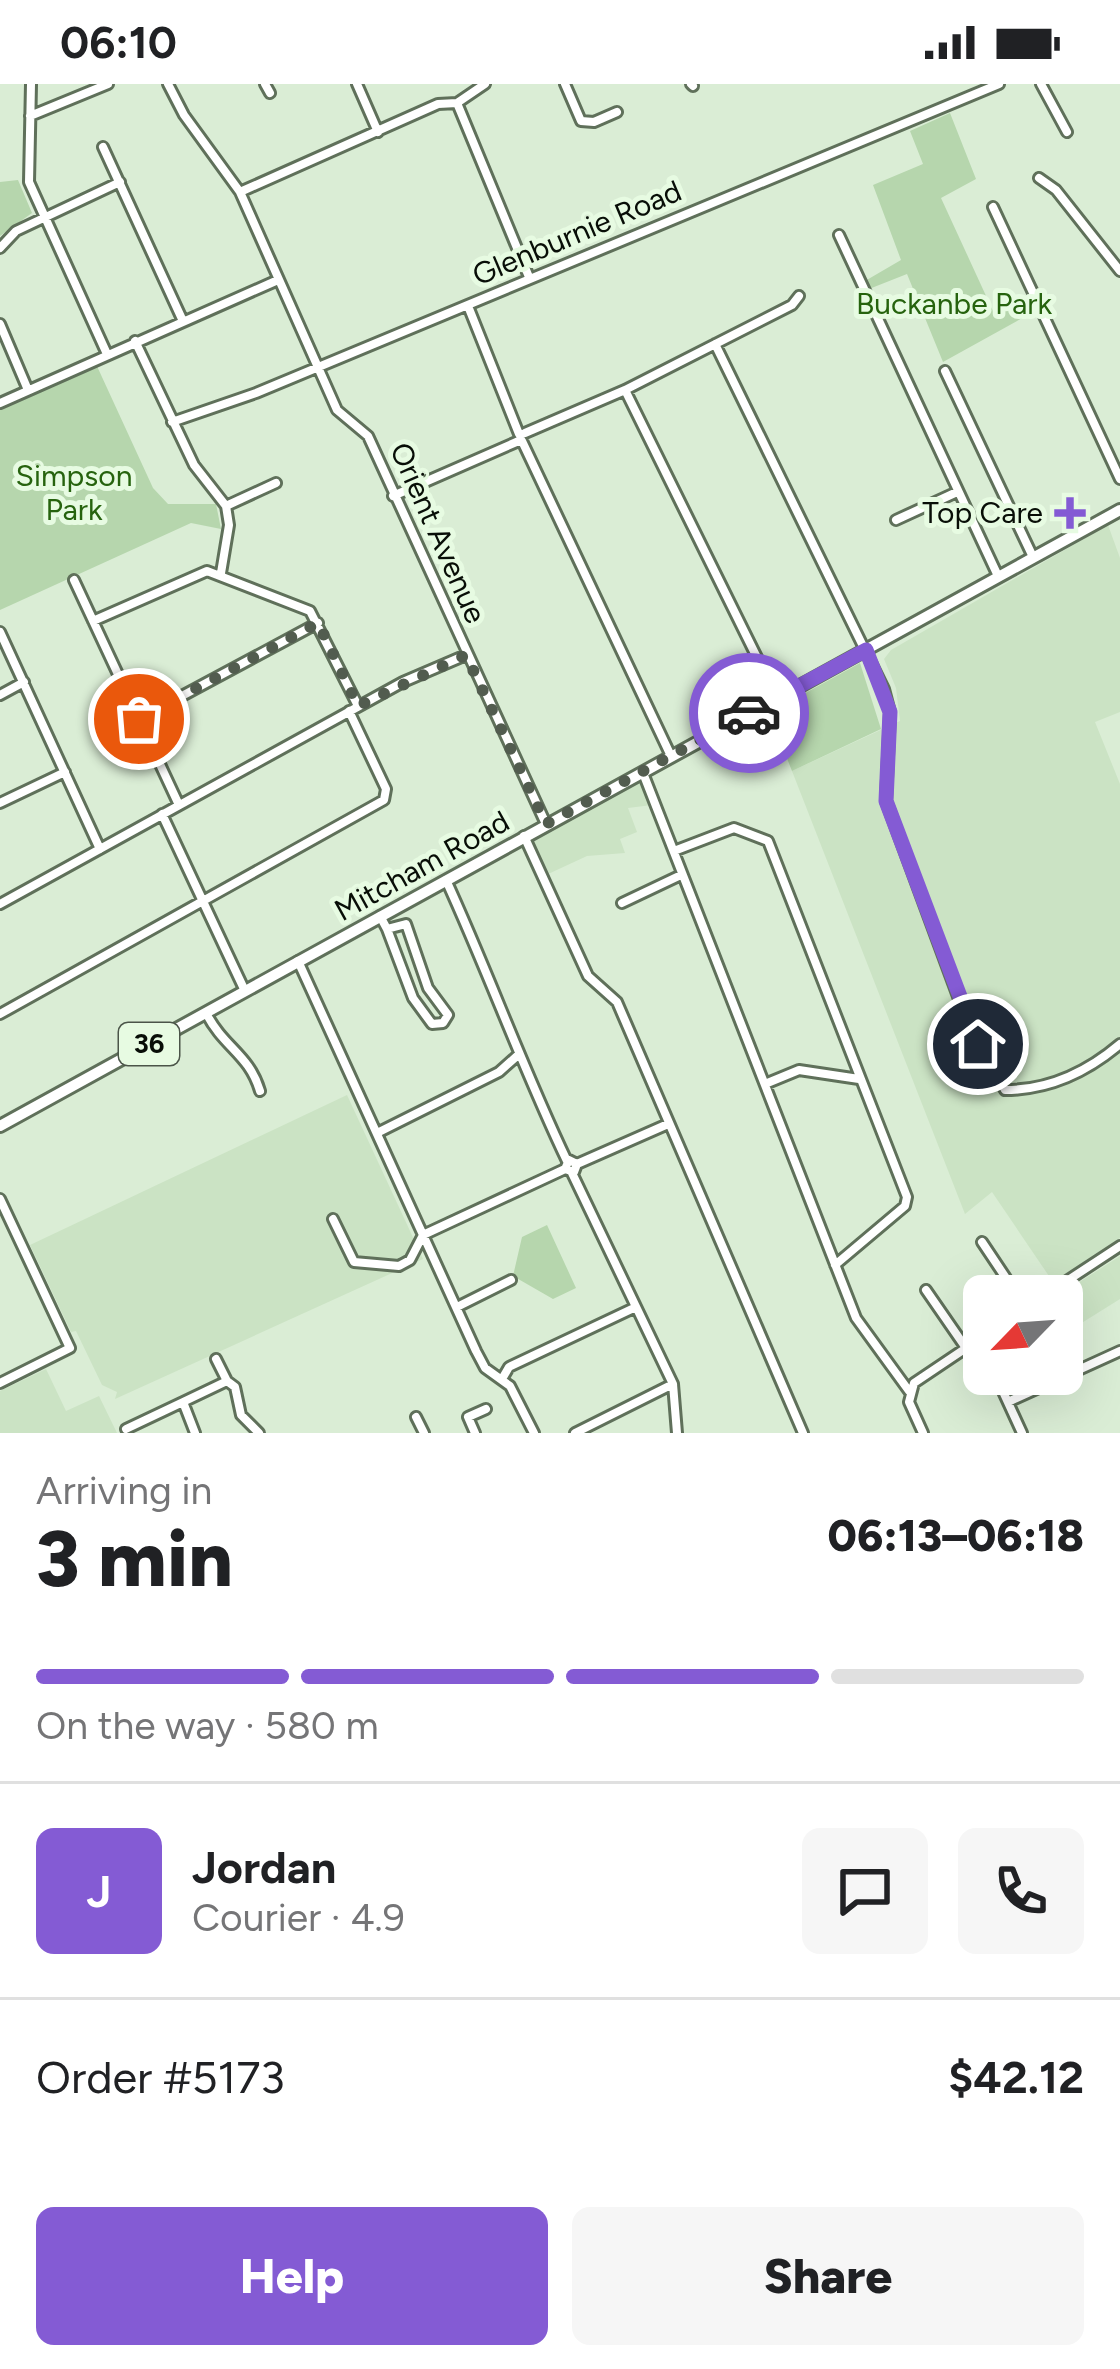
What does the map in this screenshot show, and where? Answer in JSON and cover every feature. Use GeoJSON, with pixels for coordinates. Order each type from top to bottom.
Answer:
{"type":"FeatureCollection","features":[{"type":"Feature","properties":{"kind":"main road","name":"Mitcham Road"},"geometry":{"type":"LineString","coordinates":[[0,1126],[1120,510]]}},
{"type":"Feature","properties":{"kind":"street"},"geometry":{"type":"LineString","coordinates":[[31,84],[27,172],[107,354]]}},
{"type":"Feature","properties":{"kind":"street"},"geometry":{"type":"LineString","coordinates":[[30,116],[108,84]]}},
{"type":"Feature","properties":{"kind":"street","name":"Orient Avenue"},"geometry":{"type":"LineString","coordinates":[[169,84],[184,115],[240,191],[337,410],[368,436],[546,824]]}},
{"type":"Feature","properties":{"kind":"street"},"geometry":{"type":"LineString","coordinates":[[357,84],[378,132]]}},
{"type":"Feature","properties":{"kind":"street"},"geometry":{"type":"LineString","coordinates":[[240,191],[438,104],[457,103],[485,84]]}},
{"type":"Feature","properties":{"kind":"street"},"geometry":{"type":"LineString","coordinates":[[565,84],[581,121],[617,112]]}},
{"type":"Feature","properties":{"kind":"street","name":"Glenburnie Road"},"geometry":{"type":"LineString","coordinates":[[172,422],[468,307],[529,277],[835,150],[887,135],[999,84]]}},
{"type":"Feature","properties":{"kind":"street"},"geometry":{"type":"LineString","coordinates":[[1041,84],[1067,132]]}},
{"type":"Feature","properties":{"kind":"street"},"geometry":{"type":"LineString","coordinates":[[457,103],[529,277]]}},
{"type":"Feature","properties":{"kind":"street"},"geometry":{"type":"LineString","coordinates":[[103,147],[182,319]]}},
{"type":"Feature","properties":{"kind":"street"},"geometry":{"type":"LineString","coordinates":[[1039,178],[1055,190],[1120,271]]}},
{"type":"Feature","properties":{"kind":"street"},"geometry":{"type":"LineString","coordinates":[[0,248],[16,231],[119,182]]}},
{"type":"Feature","properties":{"kind":"street"},"geometry":{"type":"LineString","coordinates":[[993,207],[1120,479]]}},
{"type":"Feature","properties":{"kind":"street"},"geometry":{"type":"LineString","coordinates":[[839,235],[998,577]]}},
{"type":"Feature","properties":{"kind":"street"},"geometry":{"type":"LineString","coordinates":[[0,403],[278,280]]}},
{"type":"Feature","properties":{"kind":"street"},"geometry":{"type":"LineString","coordinates":[[393,496],[625,390],[799,296]]}},
{"type":"Feature","properties":{"kind":"street"},"geometry":{"type":"LineString","coordinates":[[468,307],[516,422],[671,756]]}},
{"type":"Feature","properties":{"kind":"street"},"geometry":{"type":"LineString","coordinates":[[0,324],[28,390]]}},
{"type":"Feature","properties":{"kind":"street"},"geometry":{"type":"LineString","coordinates":[[135,341],[194,465],[226,506],[229,525],[221,574]]}},
{"type":"Feature","properties":{"kind":"street"},"geometry":{"type":"LineString","coordinates":[[715,344],[866,650],[890,712],[886,801],[967,1022],[1005,1090],[1033,1091],[1064,1079],[1120,1044]]}},
{"type":"Feature","properties":{"kind":"street"},"geometry":{"type":"LineString","coordinates":[[946,370],[1033,557]]}},
{"type":"Feature","properties":{"kind":"street"},"geometry":{"type":"LineString","coordinates":[[625,390],[777,698]]}},
{"type":"Feature","properties":{"kind":"street"},"geometry":{"type":"LineString","coordinates":[[226,506],[276,483]]}},
{"type":"Feature","properties":{"kind":"street"},"geometry":{"type":"LineString","coordinates":[[896,520],[957,492]]}},
{"type":"Feature","properties":{"kind":"street"},"geometry":{"type":"LineString","coordinates":[[0,1014],[368,812],[387,794],[318,623],[294,603],[221,574],[192,575],[93,621]]}},
{"type":"Feature","properties":{"kind":"street"},"geometry":{"type":"LineString","coordinates":[[74,580],[179,805]]}},
{"type":"Feature","properties":{"kind":"street"},"geometry":{"type":"LineString","coordinates":[[294,603],[296,632]]}},
{"type":"Feature","properties":{"kind":"street"},"geometry":{"type":"LineString","coordinates":[[139,719],[318,623]]}},
{"type":"Feature","properties":{"kind":"street"},"geometry":{"type":"LineString","coordinates":[[0,632],[100,849]]}},
{"type":"Feature","properties":{"kind":"street"},"geometry":{"type":"LineString","coordinates":[[0,904],[354,709],[466,655]]}},
{"type":"Feature","properties":{"kind":"street"},"geometry":{"type":"LineString","coordinates":[[0,695],[24,682]]}},
{"type":"Feature","properties":{"kind":"street"},"geometry":{"type":"LineString","coordinates":[[642,771],[856,1318],[909,1391],[923,1433]]}},
{"type":"Feature","properties":{"kind":"street"},"geometry":{"type":"LineString","coordinates":[[0,803],[64,772]]}},
{"type":"Feature","properties":{"kind":"street"},"geometry":{"type":"LineString","coordinates":[[162,814],[245,992]]}},
{"type":"Feature","properties":{"kind":"street"},"geometry":{"type":"LineString","coordinates":[[674,850],[734,828],[768,841],[907,1197],[905,1206],[836,1265]]}},
{"type":"Feature","properties":{"kind":"street"},"geometry":{"type":"LineString","coordinates":[[524,836],[588,976],[617,1002],[803,1433]]}},
{"type":"Feature","properties":{"kind":"street"},"geometry":{"type":"LineString","coordinates":[[622,903],[681,875]]}},
{"type":"Feature","properties":{"kind":"street"},"geometry":{"type":"LineString","coordinates":[[446,880],[496,989],[517,1056],[673,1384],[677,1433]]}},
{"type":"Feature","properties":{"kind":"street"},"geometry":{"type":"LineString","coordinates":[[380,916],[413,998],[432,1024],[446,1022],[448,1015],[428,988],[406,924],[388,929]]}},
{"type":"Feature","properties":{"kind":"street"},"geometry":{"type":"LineString","coordinates":[[298,962],[485,1368],[502,1378],[534,1433]]}},
{"type":"Feature","properties":{"kind":"street"},"geometry":{"type":"LineString","coordinates":[[206,1012],[222,1044],[246,1059],[260,1091]]}},
{"type":"Feature","properties":{"kind":"street"},"geometry":{"type":"LineString","coordinates":[[376,1133],[499,1072],[517,1056]]}},
{"type":"Feature","properties":{"kind":"street"},"geometry":{"type":"LineString","coordinates":[[765,1084],[799,1070],[860,1079]]}},
{"type":"Feature","properties":{"kind":"street"},"geometry":{"type":"LineString","coordinates":[[333,1219],[358,1265],[399,1266],[410,1260],[424,1235],[668,1124]]}},
{"type":"Feature","properties":{"kind":"street"},"geometry":{"type":"LineString","coordinates":[[0,1199],[69,1350],[0,1383]]}},
{"type":"Feature","properties":{"kind":"street"},"geometry":{"type":"LineString","coordinates":[[982,1242],[1004,1275]]}},
{"type":"Feature","properties":{"kind":"street"},"geometry":{"type":"LineString","coordinates":[[1076,1275],[1120,1246]]}},
{"type":"Feature","properties":{"kind":"street"},"geometry":{"type":"LineString","coordinates":[[457,1307],[511,1280]]}},
{"type":"Feature","properties":{"kind":"street"},"geometry":{"type":"LineString","coordinates":[[926,1290],[963,1344]]}},
{"type":"Feature","properties":{"kind":"street"},"geometry":{"type":"LineString","coordinates":[[502,1378],[509,1367],[637,1307]]}},
{"type":"Feature","properties":{"kind":"street"},"geometry":{"type":"LineString","coordinates":[[909,1391],[963,1350]]}},
{"type":"Feature","properties":{"kind":"street"},"geometry":{"type":"LineString","coordinates":[[1008,1402],[1120,1351]]}},
{"type":"Feature","properties":{"kind":"street"},"geometry":{"type":"LineString","coordinates":[[216,1359],[235,1387],[241,1415],[259,1433]]}},
{"type":"Feature","properties":{"kind":"street"},"geometry":{"type":"LineString","coordinates":[[125,1432],[227,1381]]}},
{"type":"Feature","properties":{"kind":"street"},"geometry":{"type":"LineString","coordinates":[[575,1433],[673,1384]]}},
{"type":"Feature","properties":{"kind":"street"},"geometry":{"type":"LineString","coordinates":[[1004,1395],[1022,1433]]}},
{"type":"Feature","properties":{"kind":"street"},"geometry":{"type":"LineString","coordinates":[[183,1402],[195,1433]]}},
{"type":"Feature","properties":{"kind":"street"},"geometry":{"type":"LineString","coordinates":[[476,1433],[468,1417],[486,1408]]}},
{"type":"Feature","properties":{"kind":"street"},"geometry":{"type":"LineString","coordinates":[[416,1417],[424,1433]]}},
{"type":"Feature","properties":{"kind":"shaded area"},"geometry":{"type":"Polygon","coordinates":[[[1108,525],[1120,558],[1120,712],[1095,722],[1120,784],[1120,1238],[1064,1275],[1048,1275],[992,1192],[965,1214],[792,771],[900,721],[896,688],[884,659],[891,650],[1108,525]]]}},
{"type":"Feature","properties":{"kind":"shaded area"},"geometry":{"type":"Polygon","coordinates":[[[637,781],[645,785],[652,805],[628,808],[637,832],[620,839],[625,853],[587,856],[546,875],[532,839],[637,781]]]}},
{"type":"Feature","properties":{"kind":"shaded area"},"geometry":{"type":"Polygon","coordinates":[[[347,1095],[423,1259],[115,1399],[117,1392],[102,1385],[76,1331],[71,1332],[30,1245],[347,1095]]]}},
{"type":"Feature","properties":{"kind":"shaded area"},"geometry":{"type":"Polygon","coordinates":[[[1120,1256],[1120,1299],[1083,1322],[1083,1280],[1120,1256]]]}},
{"type":"Feature","properties":{"kind":"shaded area"},"geometry":{"type":"Polygon","coordinates":[[[46,1369],[66,1411],[99,1396],[117,1433],[0,1433],[0,1391],[46,1369]]]}},
{"type":"Feature","properties":{"kind":"green space","name":"Buckanbe Park"},"geometry":{"type":"Polygon","coordinates":[[[950,113],[976,179],[941,198],[993,311],[1030,300],[1035,311],[943,362],[907,274],[869,289],[865,281],[901,260],[873,185],[923,164],[910,131],[950,113]]]}},
{"type":"Feature","properties":{"kind":"green space"},"geometry":{"type":"Polygon","coordinates":[[[18,180],[32,213],[0,236],[0,182],[18,180]]]}},
{"type":"Feature","properties":{"kind":"green space","name":"Simpson Park"},"geometry":{"type":"Polygon","coordinates":[[[96,364],[153,488],[168,504],[216,504],[221,529],[191,523],[0,610],[0,410],[96,364]]]}},
{"type":"Feature","properties":{"kind":"green space"},"geometry":{"type":"Polygon","coordinates":[[[860,663],[881,729],[792,771],[769,713],[860,663]]]}},
{"type":"Feature","properties":{"kind":"green space"},"geometry":{"type":"Polygon","coordinates":[[[547,1225],[576,1288],[553,1299],[513,1276],[522,1237],[547,1225]]]}},
{"type":"Feature","properties":{"kind":"way so far"},"geometry":{"type":"LineString","coordinates":[[139,719],[318,623],[358,706],[466,655],[546,824],[749,713]]}},
{"type":"Feature","properties":{"kind":"place","name":"Top Care"},"geometry":{"type":"Point","coordinates":[1070,513]}},
{"type":"Feature","properties":{"kind":"route"},"geometry":{"type":"LineString","coordinates":[[749,713],[866,650],[890,712],[886,801],[978,1044]]}}]}
